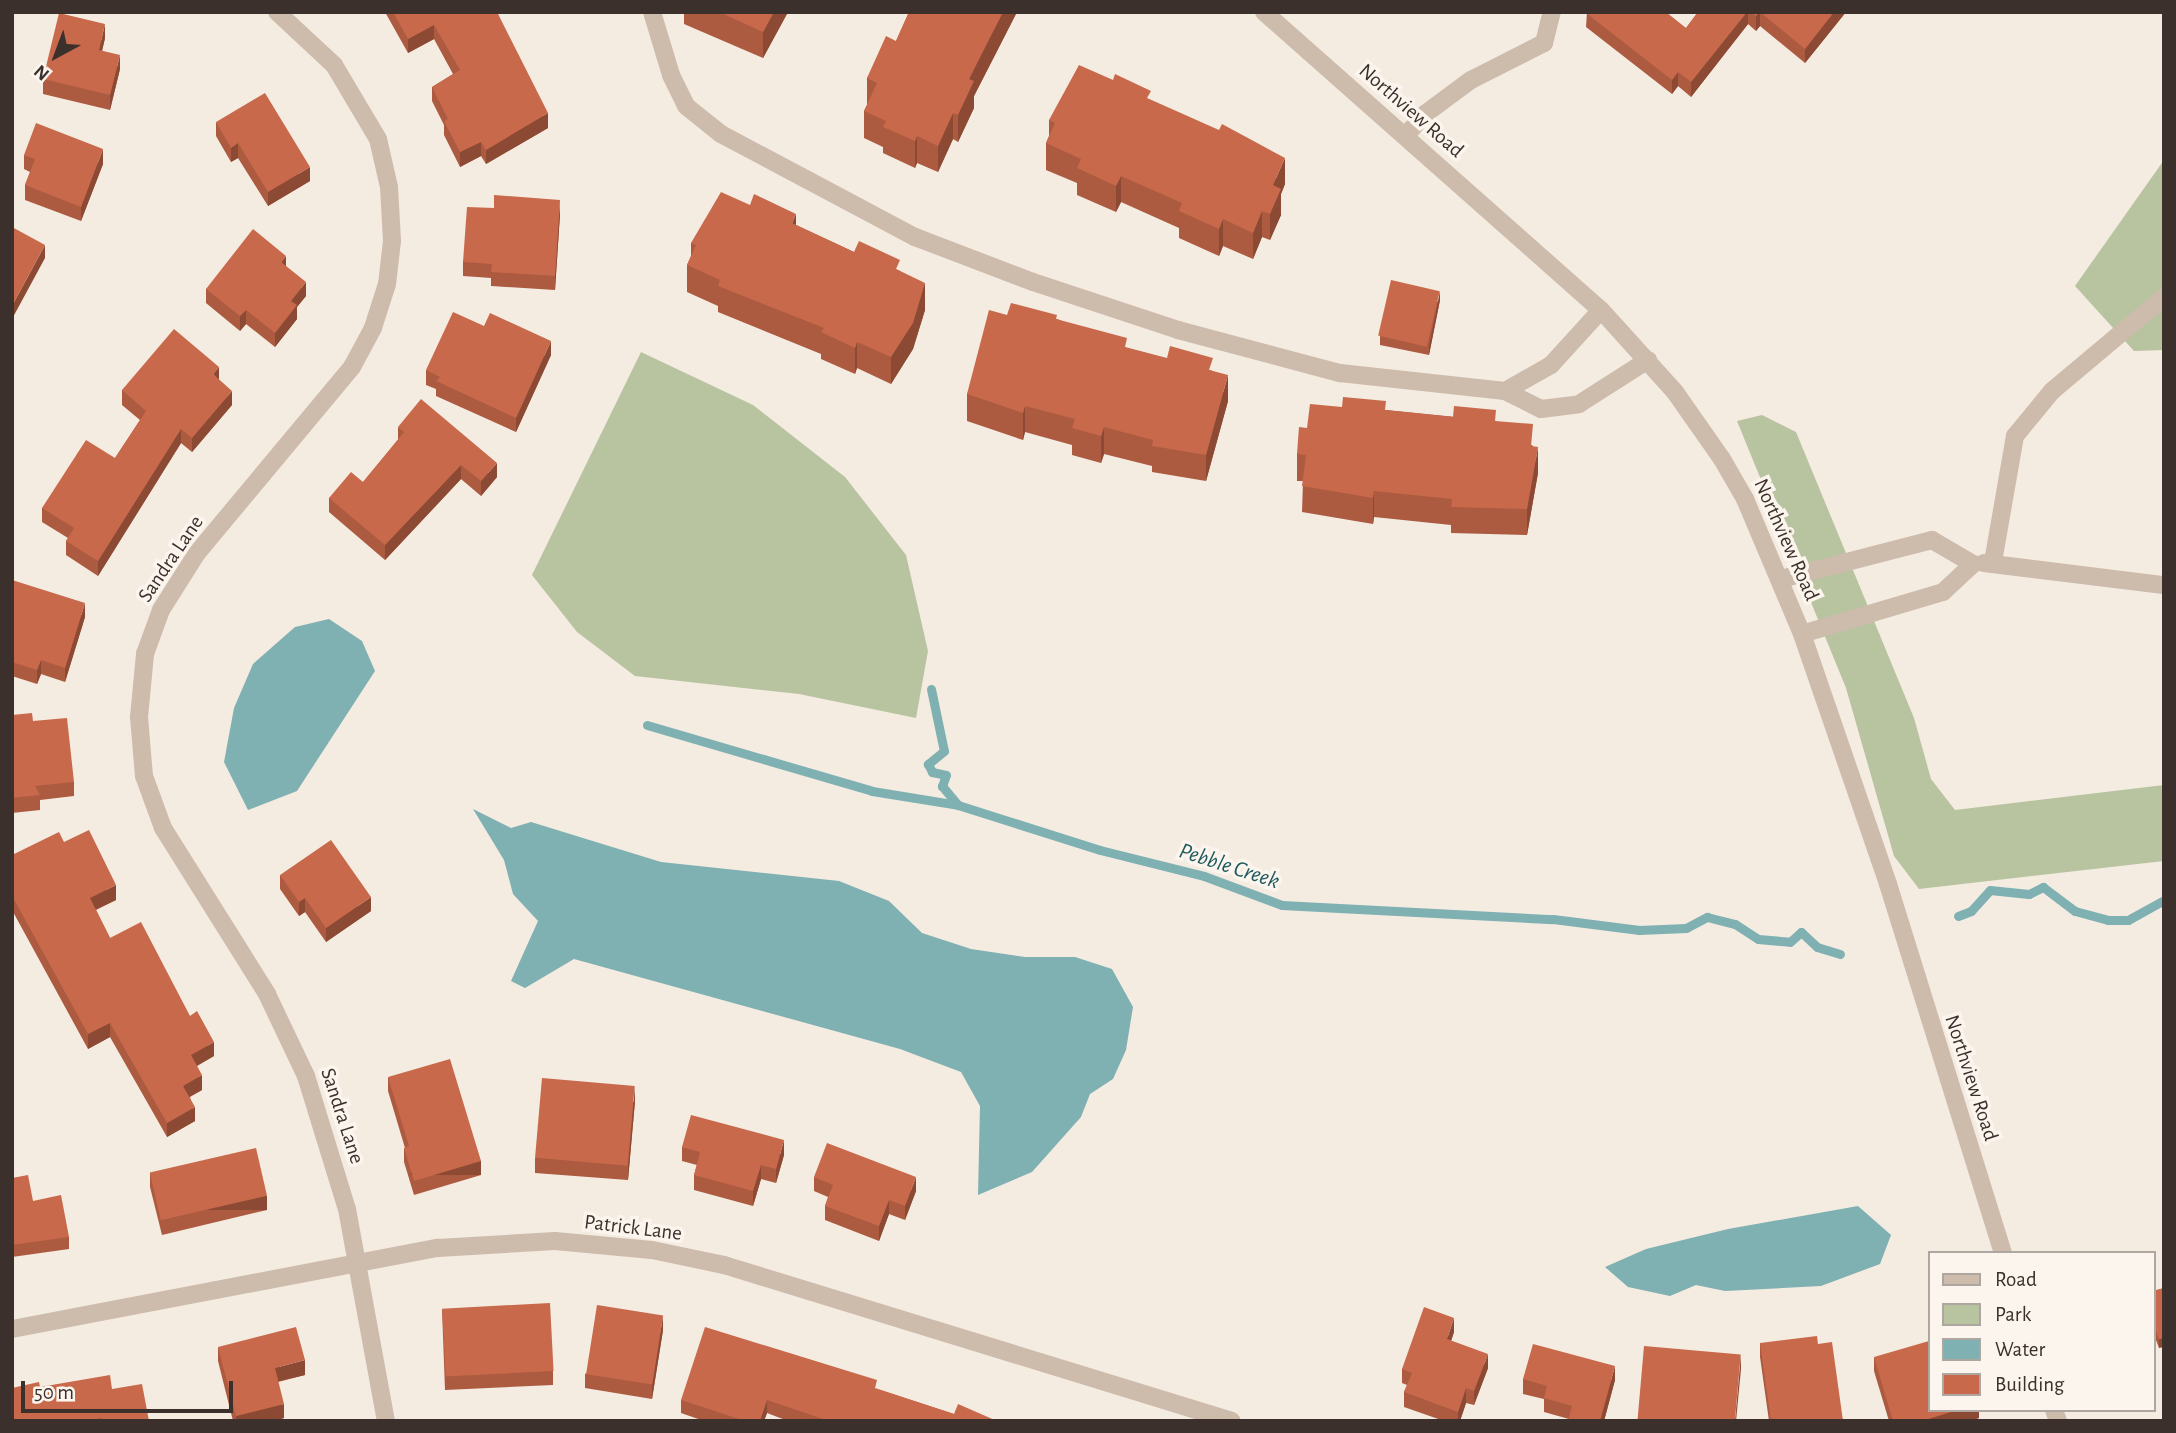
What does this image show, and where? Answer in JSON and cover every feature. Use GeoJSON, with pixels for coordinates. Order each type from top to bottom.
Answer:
{"type":"FeatureCollection","features":[{"type":"Feature","properties":{"kind":"street","name":"Sandra Lane"},"geometry":{"type":"LineString","coordinates":[[278,12],[334,65],[378,139],[389,187],[392,241],[387,284],[373,328],[352,367],[197,553],[161,610],[145,654],[139,717],[144,776],[163,828],[267,994],[306,1076],[334,1160],[386,1421]]}},
{"type":"Feature","properties":{"kind":"street"},"geometry":{"type":"LineString","coordinates":[[652,12],[671,75],[686,106],[721,134],[915,237],[1178,330],[1340,373],[1505,391],[1541,409],[1579,404],[1648,360]]}},
{"type":"Feature","properties":{"kind":"street","name":"Northview Road"},"geometry":{"type":"LineString","coordinates":[[1264,12],[1601,310],[1648,360],[1722,459],[1781,579],[1802,634],[1888,884],[2002,1251]]}},
{"type":"Feature","properties":{"kind":"street"},"geometry":{"type":"LineString","coordinates":[[1406,135],[1425,114],[1471,80],[1544,43],[1552,12]]}},
{"type":"Feature","properties":{"kind":"street"},"geometry":{"type":"LineString","coordinates":[[1993,562],[2015,436],[2052,391],[2164,298]]}},
{"type":"Feature","properties":{"kind":"street"},"geometry":{"type":"LineString","coordinates":[[1505,391],[1551,365],[1601,310]]}},
{"type":"Feature","properties":{"kind":"street"},"geometry":{"type":"LineString","coordinates":[[1781,579],[1932,540],[1973,565]]}},
{"type":"Feature","properties":{"kind":"street"},"geometry":{"type":"LineString","coordinates":[[1802,634],[1943,592],[1973,565],[1993,562],[2164,585]]}},
{"type":"Feature","properties":{"kind":"street","name":"Patrick Lane"},"geometry":{"type":"LineString","coordinates":[[12,1329],[354,1264],[504,1242],[555,1241],[652,1250],[724,1265],[1232,1421]]}},
{"type":"Feature","properties":{"kind":"green space"},"geometry":{"type":"Polygon","coordinates":[[[2164,160],[2164,350],[2134,351],[2075,286],[2164,160]]]}},
{"type":"Feature","properties":{"kind":"green space"},"geometry":{"type":"Polygon","coordinates":[[[641,352],[753,405],[845,477],[906,555],[928,651],[916,718],[799,694],[635,676],[577,632],[532,575],[641,352]]]}},
{"type":"Feature","properties":{"kind":"green space"},"geometry":{"type":"Polygon","coordinates":[[[1762,415],[1796,432],[1914,718],[1931,779],[1955,810],[2164,785],[2164,861],[1919,889],[1894,856],[1846,688],[1737,421],[1762,415]]]}},
{"type":"Feature","properties":{"kind":"water"},"geometry":{"type":"Polygon","coordinates":[[[329,619],[362,641],[375,671],[297,791],[248,810],[224,762],[234,708],[253,664],[295,627],[329,619]]]}},
{"type":"Feature","properties":{"kind":"water"},"geometry":{"type":"Polygon","coordinates":[[[473,809],[511,828],[531,822],[661,862],[839,881],[889,901],[922,933],[971,949],[1025,957],[1075,957],[1112,969],[1133,1007],[1126,1050],[1113,1079],[1090,1094],[1081,1117],[1032,1172],[978,1195],[980,1106],[961,1072],[900,1049],[574,959],[525,988],[511,981],[538,921],[513,894],[504,860],[473,809]]]}},
{"type":"Feature","properties":{"kind":"water"},"geometry":{"type":"Polygon","coordinates":[[[1858,1206],[1891,1235],[1880,1264],[1821,1286],[1725,1291],[1696,1285],[1670,1296],[1628,1287],[1605,1267],[1646,1249],[1728,1229],[1858,1206]]]}},
{"type":"Feature","properties":{"kind":"building"},"geometry":{"type":"Polygon","coordinates":[[[393,12],[497,12],[548,113],[486,150],[481,142],[460,152],[444,121],[448,119],[432,87],[460,70],[434,25],[408,39],[393,12]]]}},
{"type":"Feature","properties":{"kind":"building"},"geometry":{"type":"Polygon","coordinates":[[[719,12],[774,12],[763,32],[719,12]]]}},
{"type":"Feature","properties":{"kind":"building"},"geometry":{"type":"Polygon","coordinates":[[[909,12],[1003,12],[969,79],[974,81],[958,115],[953,113],[938,146],[917,136],[915,141],[883,127],[886,121],[864,111],[877,83],[867,78],[886,36],[896,41],[909,12]]]}},
{"type":"Feature","properties":{"kind":"building"},"geometry":{"type":"Polygon","coordinates":[[[1666,12],[1686,28],[1698,12],[1747,12],[1691,82],[1678,72],[1672,80],[1586,13],[1666,12]]]}},
{"type":"Feature","properties":{"kind":"building"},"geometry":{"type":"Polygon","coordinates":[[[1760,12],[1834,12],[1805,49],[1760,12]]]}},
{"type":"Feature","properties":{"kind":"building"},"geometry":{"type":"Polygon","coordinates":[[[59,13],[105,24],[99,50],[120,55],[110,95],[43,79],[59,13]]]}},
{"type":"Feature","properties":{"kind":"building"},"geometry":{"type":"Polygon","coordinates":[[[1079,65],[1113,80],[1115,74],[1151,91],[1147,98],[1219,130],[1222,124],[1285,158],[1273,185],[1281,189],[1270,214],[1262,211],[1253,233],[1223,219],[1219,229],[1179,211],[1182,203],[1121,176],[1116,186],[1077,168],[1081,159],[1046,143],[1055,123],[1049,120],[1079,65]]]}},
{"type":"Feature","properties":{"kind":"building"},"geometry":{"type":"Polygon","coordinates":[[[265,93],[310,167],[268,192],[238,143],[231,148],[216,122],[265,93]]]}},
{"type":"Feature","properties":{"kind":"building"},"geometry":{"type":"Polygon","coordinates":[[[36,123],[103,149],[81,207],[25,185],[35,159],[24,155],[36,123]]]}},
{"type":"Feature","properties":{"kind":"building"},"geometry":{"type":"Polygon","coordinates":[[[721,192],[750,205],[754,194],[796,214],[792,223],[854,252],[859,241],[900,260],[896,269],[925,283],[913,323],[891,357],[857,342],[855,348],[821,332],[824,328],[718,286],[720,280],[687,265],[696,245],[691,243],[721,192]]]}},
{"type":"Feature","properties":{"kind":"building"},"geometry":{"type":"Polygon","coordinates":[[[494,195],[560,200],[555,276],[491,272],[492,264],[463,262],[467,207],[494,208],[494,195]]]}},
{"type":"Feature","properties":{"kind":"building"},"geometry":{"type":"Polygon","coordinates":[[[12,227],[45,245],[12,306],[12,227]]]}},
{"type":"Feature","properties":{"kind":"building"},"geometry":{"type":"Polygon","coordinates":[[[253,229],[286,256],[281,262],[306,282],[291,301],[297,305],[275,333],[246,310],[240,316],[206,289],[253,229]]]}},
{"type":"Feature","properties":{"kind":"building"},"geometry":{"type":"Polygon","coordinates":[[[1391,280],[1440,291],[1427,347],[1378,336],[1391,280]]]}},
{"type":"Feature","properties":{"kind":"building"},"geometry":{"type":"Polygon","coordinates":[[[1011,303],[1057,315],[1056,319],[1127,338],[1125,347],[1167,358],[1170,346],[1213,358],[1209,370],[1228,375],[1206,455],[1152,446],[1153,440],[1104,427],[1101,436],[1072,428],[1075,419],[1025,406],[1023,413],[967,394],[989,310],[1007,315],[1011,303]]]}},
{"type":"Feature","properties":{"kind":"building"},"geometry":{"type":"Polygon","coordinates":[[[453,312],[484,326],[490,313],[551,341],[516,418],[436,381],[440,377],[426,370],[453,312]]]}},
{"type":"Feature","properties":{"kind":"building"},"geometry":{"type":"Polygon","coordinates":[[[174,329],[219,367],[213,374],[232,391],[192,438],[181,429],[98,561],[66,541],[74,528],[42,508],[86,440],[115,458],[146,411],[122,390],[174,329]]]}},
{"type":"Feature","properties":{"kind":"building"},"geometry":{"type":"Polygon","coordinates":[[[1343,397],[1386,401],[1385,410],[1453,417],[1454,406],[1496,410],[1495,421],[1533,424],[1531,446],[1538,447],[1527,509],[1451,507],[1452,499],[1374,491],[1373,498],[1302,486],[1306,455],[1297,454],[1299,427],[1307,428],[1310,404],[1342,407],[1343,397]]]}},
{"type":"Feature","properties":{"kind":"building"},"geometry":{"type":"Polygon","coordinates":[[[421,399],[497,463],[481,481],[461,465],[385,545],[329,498],[351,472],[363,482],[404,432],[398,427],[421,399]]]}},
{"type":"Feature","properties":{"kind":"building"},"geometry":{"type":"Polygon","coordinates":[[[12,580],[85,603],[65,668],[41,660],[37,670],[12,662],[12,580]]]}},
{"type":"Feature","properties":{"kind":"building"},"geometry":{"type":"Polygon","coordinates":[[[32,713],[33,721],[67,718],[74,782],[35,786],[40,795],[12,798],[12,715],[32,713]]]}},
{"type":"Feature","properties":{"kind":"building"},"geometry":{"type":"Polygon","coordinates":[[[89,830],[116,885],[90,898],[110,938],[141,922],[190,1016],[197,1011],[214,1042],[191,1055],[202,1075],[183,1086],[195,1107],[167,1123],[110,1023],[88,1034],[12,896],[12,855],[59,832],[64,842],[89,830]]]}},
{"type":"Feature","properties":{"kind":"building"},"geometry":{"type":"Polygon","coordinates":[[[331,840],[371,897],[326,928],[305,898],[299,902],[280,875],[331,840]]]}},
{"type":"Feature","properties":{"kind":"building"},"geometry":{"type":"Polygon","coordinates":[[[450,1059],[481,1161],[414,1181],[404,1148],[409,1146],[388,1077],[450,1059]]]}},
{"type":"Feature","properties":{"kind":"building"},"geometry":{"type":"Polygon","coordinates":[[[542,1078],[635,1086],[628,1166],[535,1158],[542,1078]]]}},
{"type":"Feature","properties":{"kind":"building"},"geometry":{"type":"Polygon","coordinates":[[[691,1115],[784,1140],[776,1169],[761,1165],[753,1191],[694,1175],[700,1152],[682,1147],[691,1115]]]}},
{"type":"Feature","properties":{"kind":"building"},"geometry":{"type":"Polygon","coordinates":[[[827,1143],[916,1177],[905,1206],[889,1200],[879,1226],[825,1206],[833,1185],[814,1177],[827,1143]]]}},
{"type":"Feature","properties":{"kind":"building"},"geometry":{"type":"Polygon","coordinates":[[[256,1148],[267,1196],[161,1220],[150,1173],[256,1148]]]}},
{"type":"Feature","properties":{"kind":"building"},"geometry":{"type":"Polygon","coordinates":[[[28,1175],[33,1201],[61,1195],[69,1237],[12,1245],[12,1178],[28,1175]]]}},
{"type":"Feature","properties":{"kind":"building"},"geometry":{"type":"Polygon","coordinates":[[[2164,1288],[2164,1337],[2159,1339],[2155,1329],[2155,1290],[2164,1288]]]}},
{"type":"Feature","properties":{"kind":"building"},"geometry":{"type":"Polygon","coordinates":[[[550,1303],[554,1371],[446,1377],[442,1309],[550,1303]]]}},
{"type":"Feature","properties":{"kind":"building"},"geometry":{"type":"Polygon","coordinates":[[[597,1305],[663,1315],[652,1385],[586,1374],[597,1305]]]}},
{"type":"Feature","properties":{"kind":"building"},"geometry":{"type":"Polygon","coordinates":[[[1424,1307],[1454,1318],[1447,1339],[1488,1354],[1474,1391],[1466,1388],[1458,1412],[1404,1392],[1412,1373],[1402,1369],[1424,1307]]]}},
{"type":"Feature","properties":{"kind":"building"},"geometry":{"type":"Polygon","coordinates":[[[296,1327],[305,1360],[275,1368],[284,1404],[236,1416],[218,1347],[296,1327]]]}},
{"type":"Feature","properties":{"kind":"building"},"geometry":{"type":"Polygon","coordinates":[[[705,1327],[877,1380],[875,1388],[954,1414],[958,1404],[997,1421],[829,1421],[767,1400],[760,1421],[745,1421],[681,1400],[705,1327]]]}},
{"type":"Feature","properties":{"kind":"building"},"geometry":{"type":"Polygon","coordinates":[[[1817,1336],[1818,1344],[1832,1342],[1843,1421],[1771,1421],[1760,1343],[1817,1336]]]}},
{"type":"Feature","properties":{"kind":"building"},"geometry":{"type":"Polygon","coordinates":[[[1927,1342],[1927,1412],[1951,1412],[1922,1421],[1893,1421],[1874,1357],[1927,1342]]]}},
{"type":"Feature","properties":{"kind":"building"},"geometry":{"type":"Polygon","coordinates":[[[1533,1344],[1615,1366],[1600,1421],[1568,1421],[1572,1406],[1544,1398],[1547,1386],[1523,1379],[1533,1344]]]}},
{"type":"Feature","properties":{"kind":"building"},"geometry":{"type":"Polygon","coordinates":[[[1644,1346],[1741,1354],[1735,1421],[1637,1421],[1644,1346]]]}},
{"type":"Feature","properties":{"kind":"building"},"geometry":{"type":"Polygon","coordinates":[[[110,1375],[112,1389],[142,1384],[149,1421],[102,1421],[102,1418],[86,1421],[12,1421],[12,1388],[39,1382],[40,1387],[110,1375]]]}},
{"type":"Feature","properties":{"kind":"waterway"},"geometry":{"type":"LineString","coordinates":[[931,689],[944,751],[928,764],[932,772],[946,775],[942,786],[958,805]]}},
{"type":"Feature","properties":{"kind":"waterway","name":"Pebble Creek"},"geometry":{"type":"LineString","coordinates":[[647,725],[872,791],[958,805],[1100,850],[1204,876],[1282,905],[1553,919],[1639,930],[1686,928],[1707,917],[1735,924],[1758,939],[1790,942],[1801,932],[1817,947],[1840,954]]}},
{"type":"Feature","properties":{"kind":"waterway","name":"Pebble Creek"},"geometry":{"type":"LineString","coordinates":[[1958,916],[1971,911],[1990,890],[2029,894],[2043,887],[2075,911],[2108,920],[2128,920],[2164,900]]}}]}
